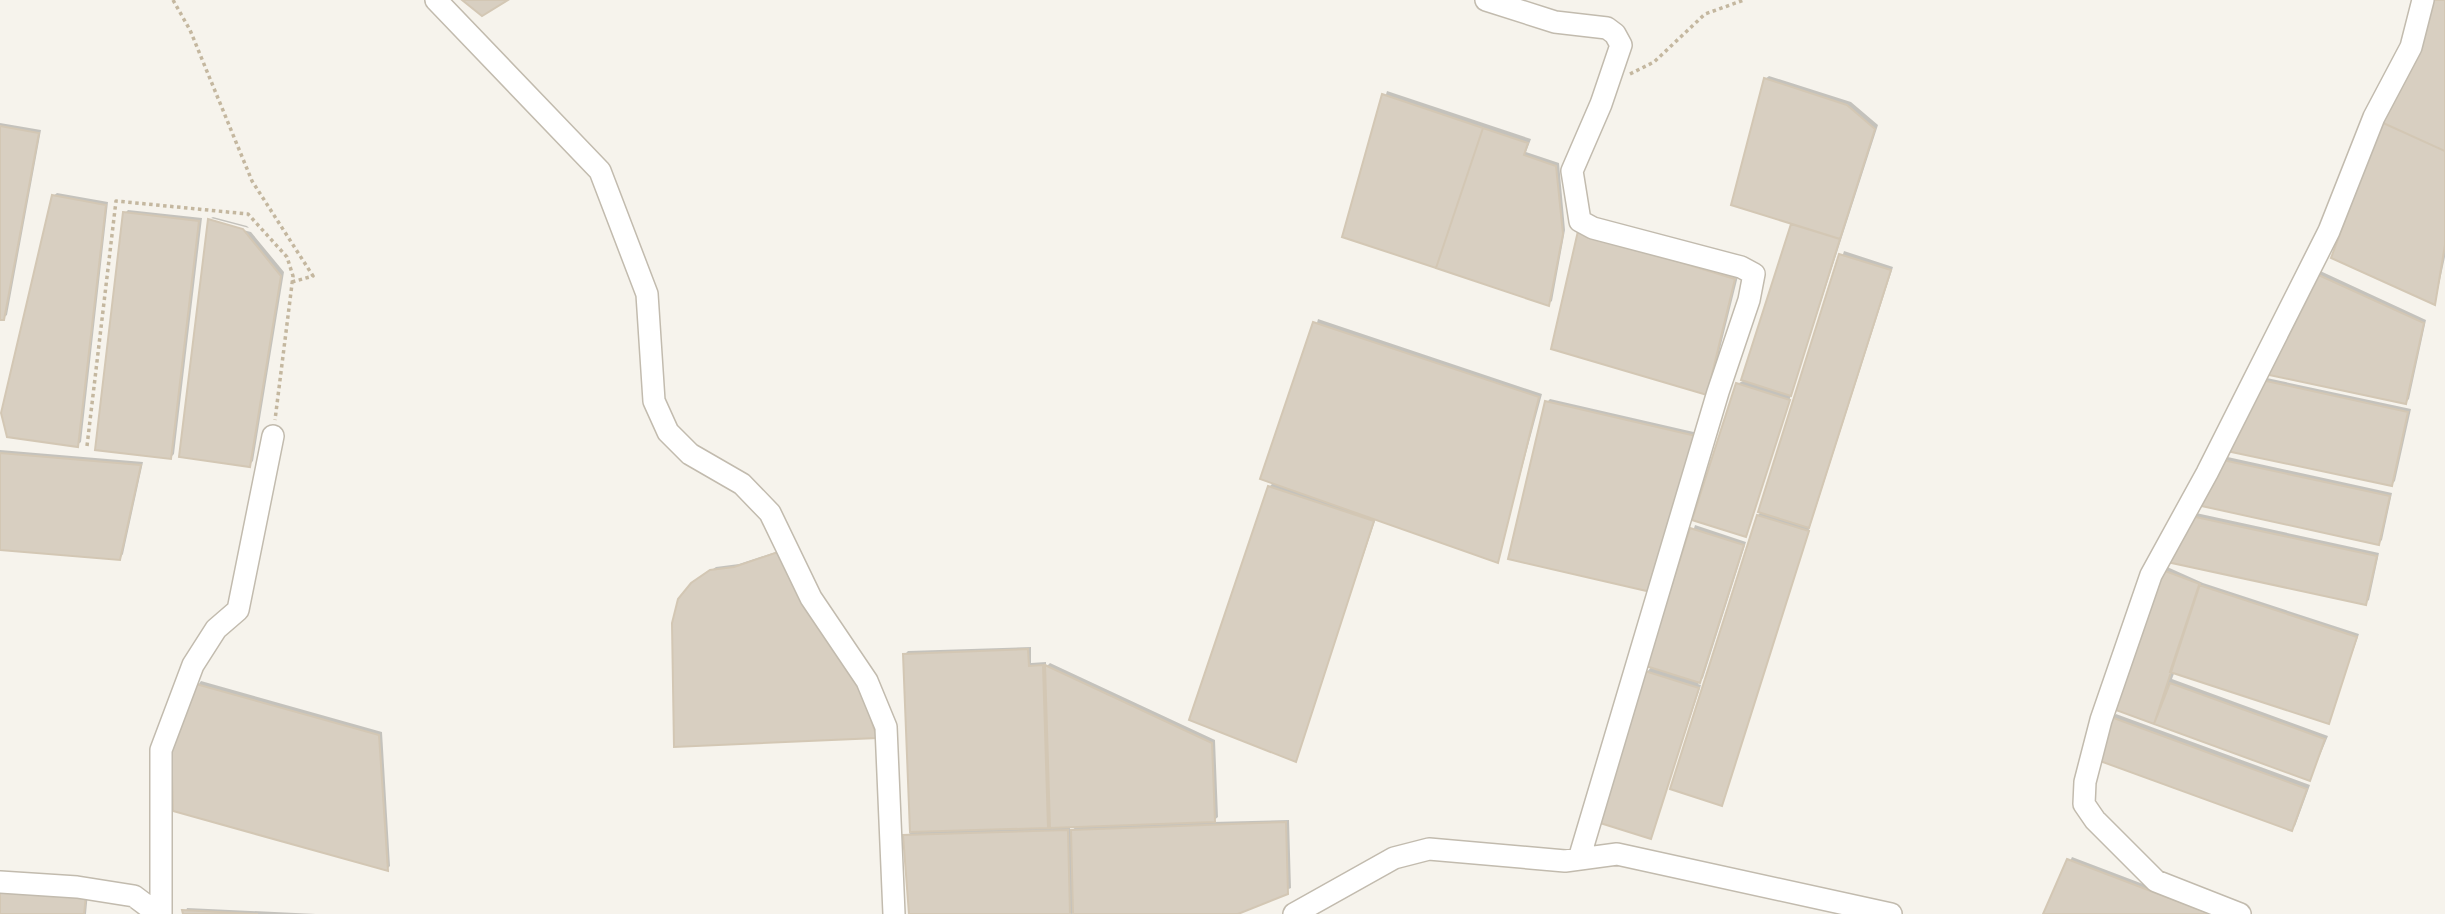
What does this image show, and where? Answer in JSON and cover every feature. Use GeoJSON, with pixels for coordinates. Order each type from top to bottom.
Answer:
{"type":"FeatureCollection","features":[{"type":"Feature","properties":{"kind":"street"},"geometry":{"type":"LineString","coordinates":[[436,0],[600,171],[647,294],[654,401],[668,432],[690,454],[742,484],[770,513],[811,598],[867,681],[886,727],[894,914]]}},
{"type":"Feature","properties":{"kind":"street"},"geometry":{"type":"LineString","coordinates":[[1486,0],[1555,22],[1607,28],[1615,34],[1621,45],[1608,85],[1572,171],[1580,221],[1593,228],[1741,267],[1754,274],[1749,300],[1718,392],[1579,859]]}},
{"type":"Feature","properties":{"kind":"street"},"geometry":{"type":"LineString","coordinates":[[2240,914],[2156,881],[2095,820],[2084,804],[2085,782],[2101,720],[2151,575],[2207,473],[2329,231],[2374,117],[2411,47],[2423,0]]}},
{"type":"Feature","properties":{"kind":"street"},"geometry":{"type":"LineString","coordinates":[[160,914],[161,750],[193,665],[216,629],[238,610],[273,436]]}},
{"type":"Feature","properties":{"kind":"street"},"geometry":{"type":"LineString","coordinates":[[1294,914],[1394,858],[1429,849],[1565,861],[1618,854],[1892,914]]}},
{"type":"Feature","properties":{"kind":"street"},"geometry":{"type":"LineString","coordinates":[[0,882],[77,887],[134,896],[160,914]]}},
{"type":"Feature","properties":{"kind":"path"},"geometry":{"type":"LineString","coordinates":[[173,0],[190,30],[252,181],[313,276],[292,282]]}},
{"type":"Feature","properties":{"kind":"path"},"geometry":{"type":"LineString","coordinates":[[1608,85],[1654,62],[1705,14],[1744,0]]}},
{"type":"Feature","properties":{"kind":"path"},"geometry":{"type":"LineString","coordinates":[[87,446],[116,201],[248,214],[288,257],[292,282],[273,436]]}},
{"type":"Feature","properties":{"kind":"building"},"geometry":{"type":"Polygon","coordinates":[[[462,0],[508,0],[482,16],[462,0]]]}},
{"type":"Feature","properties":{"kind":"building"},"geometry":{"type":"Polygon","coordinates":[[[2429,0],[2445,0],[2445,151],[2381,122],[2429,0]]]}},
{"type":"Feature","properties":{"kind":"building"},"geometry":{"type":"Polygon","coordinates":[[[1764,78],[1847,105],[1875,129],[1840,239],[1731,205],[1764,78]]]}},
{"type":"Feature","properties":{"kind":"building"},"geometry":{"type":"Polygon","coordinates":[[[1382,94],[1483,128],[1436,268],[1342,237],[1382,94]]]}},
{"type":"Feature","properties":{"kind":"building"},"geometry":{"type":"Polygon","coordinates":[[[2381,122],[2445,151],[2445,245],[2435,305],[2331,258],[2381,122]]]}},
{"type":"Feature","properties":{"kind":"building"},"geometry":{"type":"Polygon","coordinates":[[[0,126],[39,133],[4,320],[0,320],[0,126]]]}},
{"type":"Feature","properties":{"kind":"building"},"geometry":{"type":"Polygon","coordinates":[[[1483,128],[1528,143],[1524,155],[1556,166],[1563,234],[1549,306],[1436,268],[1483,128]]]}},
{"type":"Feature","properties":{"kind":"building"},"geometry":{"type":"Polygon","coordinates":[[[52,195],[106,205],[78,447],[7,437],[1,413],[52,195]]]}},
{"type":"Feature","properties":{"kind":"building"},"geometry":{"type":"Polygon","coordinates":[[[123,212],[199,221],[171,459],[95,450],[123,212]]]}},
{"type":"Feature","properties":{"kind":"building"},"geometry":{"type":"Polygon","coordinates":[[[208,219],[243,229],[281,276],[250,467],[179,457],[208,219]]]}},
{"type":"Feature","properties":{"kind":"building"},"geometry":{"type":"Polygon","coordinates":[[[1791,224],[1840,239],[1791,396],[1741,380],[1791,224]]]}},
{"type":"Feature","properties":{"kind":"building"},"geometry":{"type":"Polygon","coordinates":[[[1578,231],[1735,279],[1707,395],[1551,349],[1578,231]]]}},
{"type":"Feature","properties":{"kind":"building"},"geometry":{"type":"Polygon","coordinates":[[[1839,254],[1891,270],[1809,528],[1758,512],[1839,254]]]}},
{"type":"Feature","properties":{"kind":"building"},"geometry":{"type":"Polygon","coordinates":[[[2312,272],[2424,323],[2406,404],[2260,373],[2312,272]]]}},
{"type":"Feature","properties":{"kind":"building"},"geometry":{"type":"Polygon","coordinates":[[[1313,322],[1539,397],[1498,563],[1260,479],[1313,322]]]}},
{"type":"Feature","properties":{"kind":"building"},"geometry":{"type":"Polygon","coordinates":[[[2257,379],[2408,412],[2392,486],[2222,450],[2257,379]]]}},
{"type":"Feature","properties":{"kind":"building"},"geometry":{"type":"Polygon","coordinates":[[[1736,383],[1790,400],[1746,537],[1692,520],[1736,383]]]}},
{"type":"Feature","properties":{"kind":"building"},"geometry":{"type":"Polygon","coordinates":[[[1545,401],[1696,436],[1651,592],[1508,559],[1545,401]]]}},
{"type":"Feature","properties":{"kind":"building"},"geometry":{"type":"Polygon","coordinates":[[[0,453],[141,465],[120,560],[0,550],[0,453]]]}},
{"type":"Feature","properties":{"kind":"building"},"geometry":{"type":"Polygon","coordinates":[[[2218,459],[2390,496],[2379,545],[2197,505],[2218,459]]]}},
{"type":"Feature","properties":{"kind":"building"},"geometry":{"type":"Polygon","coordinates":[[[1268,486],[1374,521],[1296,762],[1189,720],[1268,486]]]}},
{"type":"Feature","properties":{"kind":"building"},"geometry":{"type":"Polygon","coordinates":[[[1757,515],[1809,531],[1722,806],[1670,789],[1757,515]]]}},
{"type":"Feature","properties":{"kind":"building"},"geometry":{"type":"Polygon","coordinates":[[[2191,516],[2377,556],[2366,605],[2167,562],[2191,516]]]}},
{"type":"Feature","properties":{"kind":"building"},"geometry":{"type":"Polygon","coordinates":[[[1690,528],[1744,545],[1700,683],[1646,666],[1690,528]]]}},
{"type":"Feature","properties":{"kind":"building"},"geometry":{"type":"Polygon","coordinates":[[[784,550],[859,682],[877,738],[674,747],[672,623],[678,599],[691,583],[710,570],[734,567],[784,550]]]}},
{"type":"Feature","properties":{"kind":"building"},"geometry":{"type":"Polygon","coordinates":[[[2160,569],[2200,584],[2154,724],[2113,709],[2160,569]]]}},
{"type":"Feature","properties":{"kind":"building"},"geometry":{"type":"Polygon","coordinates":[[[2199,585],[2357,637],[2329,724],[2170,672],[2199,585]]]}},
{"type":"Feature","properties":{"kind":"building"},"geometry":{"type":"Polygon","coordinates":[[[1028,649],[1029,666],[1043,665],[1048,828],[910,832],[903,654],[1028,649]]]}},
{"type":"Feature","properties":{"kind":"building"},"geometry":{"type":"Polygon","coordinates":[[[1045,665],[1212,743],[1215,822],[1050,828],[1045,665]]]}},
{"type":"Feature","properties":{"kind":"building"},"geometry":{"type":"Polygon","coordinates":[[[1645,671],[1699,688],[1651,839],[1597,822],[1645,671]]]}},
{"type":"Feature","properties":{"kind":"building"},"geometry":{"type":"Polygon","coordinates":[[[2170,683],[2325,739],[2310,781],[2154,724],[2170,683]]]}},
{"type":"Feature","properties":{"kind":"building"},"geometry":{"type":"Polygon","coordinates":[[[196,684],[379,735],[388,871],[173,811],[171,740],[196,684]]]}},
{"type":"Feature","properties":{"kind":"building"},"geometry":{"type":"Polygon","coordinates":[[[2111,717],[2307,789],[2292,831],[2100,761],[2111,717]]]}},
{"type":"Feature","properties":{"kind":"building"},"geometry":{"type":"Polygon","coordinates":[[[1286,822],[1288,894],[1238,914],[1073,914],[1071,830],[1286,822]]]}},
{"type":"Feature","properties":{"kind":"building"},"geometry":{"type":"Polygon","coordinates":[[[1068,830],[1070,914],[909,914],[903,835],[1068,830]]]}},
{"type":"Feature","properties":{"kind":"building"},"geometry":{"type":"Polygon","coordinates":[[[2067,859],[2211,914],[2043,914],[2067,859]]]}},
{"type":"Feature","properties":{"kind":"building"},"geometry":{"type":"Polygon","coordinates":[[[0,886],[86,895],[84,914],[0,914],[0,886]]]}},
{"type":"Feature","properties":{"kind":"building"},"geometry":{"type":"Polygon","coordinates":[[[182,910],[258,914],[183,914],[182,910]]]}}]}
